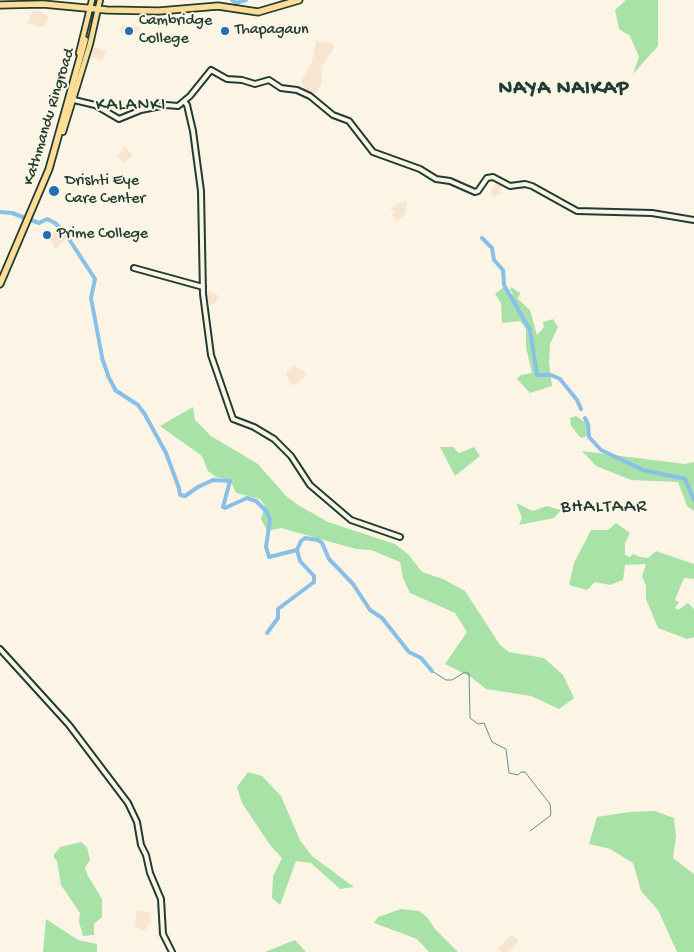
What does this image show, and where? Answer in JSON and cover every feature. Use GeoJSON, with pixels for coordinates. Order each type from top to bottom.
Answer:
{"type":"FeatureCollection","features":[{"type":"Feature","properties":{"kind":"highway"},"geometry":{"type":"LineString","coordinates":[[0,5],[43,4],[107,10],[159,11],[208,6],[258,12],[299,0]]}},
{"type":"Feature","properties":{"kind":"highway","name":"Kathmandu Ringroad"},"geometry":{"type":"LineString","coordinates":[[0,284],[46,184],[86,40]]}},
{"type":"Feature","properties":{"kind":"main road"},"geometry":{"type":"LineString","coordinates":[[61,132],[66,100],[92,0]]}},
{"type":"Feature","properties":{"kind":"main road"},"geometry":{"type":"LineString","coordinates":[[61,132],[74,100],[100,0]]}},
{"type":"Feature","properties":{"kind":"street"},"geometry":{"type":"LineString","coordinates":[[74,100],[95,105],[119,119],[141,110],[166,105],[178,106],[211,70],[227,79],[255,84],[269,80],[281,88],[297,90],[310,96],[333,115],[349,122],[372,152],[420,169],[436,179],[450,181],[475,192],[478,191],[487,178],[493,177],[510,186],[525,184],[532,186],[577,211],[652,214],[694,220]]}},
{"type":"Feature","properties":{"kind":"street"},"geometry":{"type":"LineString","coordinates":[[184,101],[193,131],[201,191],[203,288],[211,355],[233,419],[254,427],[274,439],[291,456],[310,485],[351,520],[400,538]]}},
{"type":"Feature","properties":{"kind":"street"},"geometry":{"type":"LineString","coordinates":[[134,268],[203,288]]}},
{"type":"Feature","properties":{"kind":"street"},"geometry":{"type":"LineString","coordinates":[[0,649],[69,725],[128,803],[136,819],[141,845],[161,899],[163,934],[172,952]]}},
{"type":"Feature","properties":{"kind":"shaded area"},"geometry":{"type":"Polygon","coordinates":[[[33,10],[49,17],[45,26],[38,27],[27,23],[33,10]]]}},
{"type":"Feature","properties":{"kind":"shaded area"},"geometry":{"type":"Polygon","coordinates":[[[125,25],[141,28],[136,33],[130,31],[129,35],[120,32],[121,27],[125,25]]]}},
{"type":"Feature","properties":{"kind":"shaded area"},"geometry":{"type":"Polygon","coordinates":[[[316,41],[332,43],[335,46],[321,67],[322,84],[313,97],[302,91],[304,87],[301,81],[312,62],[316,41]]]}},
{"type":"Feature","properties":{"kind":"shaded area"},"geometry":{"type":"Polygon","coordinates":[[[93,47],[106,50],[102,61],[91,57],[93,47]]]}},
{"type":"Feature","properties":{"kind":"shaded area"},"geometry":{"type":"Polygon","coordinates":[[[125,146],[133,156],[124,163],[117,156],[125,146]]]}},
{"type":"Feature","properties":{"kind":"shaded area"},"geometry":{"type":"Polygon","coordinates":[[[498,180],[501,183],[501,194],[492,197],[491,191],[498,180]]]}},
{"type":"Feature","properties":{"kind":"shaded area"},"geometry":{"type":"Polygon","coordinates":[[[407,201],[405,215],[397,221],[392,215],[395,212],[390,209],[407,201]]]}},
{"type":"Feature","properties":{"kind":"shaded area"},"geometry":{"type":"Polygon","coordinates":[[[57,227],[66,238],[57,249],[53,246],[54,243],[48,239],[57,227]]]}},
{"type":"Feature","properties":{"kind":"shaded area"},"geometry":{"type":"Polygon","coordinates":[[[206,290],[218,295],[216,303],[212,305],[208,302],[204,295],[206,290]]]}},
{"type":"Feature","properties":{"kind":"shaded area"},"geometry":{"type":"Polygon","coordinates":[[[293,366],[304,371],[306,376],[296,384],[290,385],[286,373],[293,366]]]}},
{"type":"Feature","properties":{"kind":"shaded area"},"geometry":{"type":"Polygon","coordinates":[[[137,910],[151,913],[149,917],[152,920],[144,931],[134,926],[137,910]]]}},
{"type":"Feature","properties":{"kind":"shaded area"},"geometry":{"type":"Polygon","coordinates":[[[512,934],[519,941],[509,952],[501,952],[497,949],[512,934]]]}},
{"type":"Feature","properties":{"kind":"green space"},"geometry":{"type":"Polygon","coordinates":[[[626,0],[658,0],[658,46],[633,74],[639,57],[630,36],[619,29],[615,10],[626,0]]]}},
{"type":"Feature","properties":{"kind":"green space"},"geometry":{"type":"Polygon","coordinates":[[[504,287],[509,295],[513,294],[510,290],[511,287],[520,293],[518,299],[530,310],[537,335],[544,327],[543,322],[553,319],[558,327],[550,344],[549,363],[552,386],[530,393],[517,379],[521,375],[532,373],[526,347],[526,329],[520,321],[502,323],[501,303],[495,294],[504,287]]]}},
{"type":"Feature","properties":{"kind":"green space"},"geometry":{"type":"Polygon","coordinates":[[[193,407],[195,420],[211,436],[258,464],[286,496],[298,505],[328,522],[395,544],[409,555],[422,572],[443,579],[465,591],[500,645],[509,652],[544,658],[563,675],[574,698],[559,709],[531,696],[486,689],[471,677],[445,664],[467,632],[455,613],[410,593],[403,578],[400,562],[371,550],[356,549],[281,528],[267,531],[261,519],[265,506],[260,499],[236,493],[230,480],[216,477],[208,471],[202,456],[160,426],[193,407]]]}},
{"type":"Feature","properties":{"kind":"green space"},"geometry":{"type":"Polygon","coordinates":[[[576,416],[586,423],[587,435],[585,437],[581,438],[571,426],[570,418],[576,416]]]}},
{"type":"Feature","properties":{"kind":"green space"},"geometry":{"type":"Polygon","coordinates":[[[440,447],[453,447],[459,453],[474,447],[480,456],[455,476],[440,447]]]}},
{"type":"Feature","properties":{"kind":"green space"},"geometry":{"type":"Polygon","coordinates":[[[582,451],[685,464],[694,462],[694,511],[687,506],[678,482],[631,480],[596,466],[582,451]]]}},
{"type":"Feature","properties":{"kind":"green space"},"geometry":{"type":"Polygon","coordinates":[[[516,503],[533,511],[547,506],[561,510],[554,518],[519,525],[522,518],[516,503]]]}},
{"type":"Feature","properties":{"kind":"green space"},"geometry":{"type":"Polygon","coordinates":[[[616,523],[630,533],[625,543],[625,555],[630,557],[633,554],[648,558],[656,551],[694,564],[694,579],[684,578],[675,600],[679,602],[675,608],[678,610],[688,603],[694,609],[694,637],[687,639],[658,628],[646,599],[646,586],[642,576],[646,564],[625,565],[623,580],[610,585],[595,582],[587,590],[569,585],[574,563],[591,530],[608,530],[616,523]]]}},
{"type":"Feature","properties":{"kind":"green space"},"geometry":{"type":"Polygon","coordinates":[[[248,772],[262,776],[281,796],[300,840],[312,856],[354,887],[340,889],[311,863],[296,861],[280,905],[272,898],[273,876],[282,858],[270,845],[242,803],[237,787],[248,772]]]}},
{"type":"Feature","properties":{"kind":"green space"},"geometry":{"type":"Polygon","coordinates":[[[655,811],[674,818],[676,836],[673,858],[694,874],[694,952],[677,952],[658,910],[641,891],[633,863],[610,849],[589,844],[597,817],[629,812],[655,811]]]}},
{"type":"Feature","properties":{"kind":"green space"},"geometry":{"type":"Polygon","coordinates":[[[81,842],[87,847],[90,860],[85,868],[102,899],[102,917],[94,924],[94,935],[83,936],[79,922],[80,913],[61,885],[57,861],[53,856],[60,847],[81,842]]]}},
{"type":"Feature","properties":{"kind":"green space"},"geometry":{"type":"Polygon","coordinates":[[[401,909],[419,911],[427,917],[435,929],[458,952],[429,952],[417,939],[374,923],[378,917],[401,909]]]}},
{"type":"Feature","properties":{"kind":"green space"},"geometry":{"type":"Polygon","coordinates":[[[46,919],[78,940],[97,944],[97,952],[43,952],[46,919]]]}},
{"type":"Feature","properties":{"kind":"green space"},"geometry":{"type":"Polygon","coordinates":[[[295,940],[306,952],[265,952],[295,940]]]}},
{"type":"Feature","properties":{"kind":"waterway"},"geometry":{"type":"LineString","coordinates":[[232,0],[236,3],[246,0]]}},
{"type":"Feature","properties":{"kind":"waterway"},"geometry":{"type":"LineString","coordinates":[[0,212],[12,213],[39,223],[47,219],[55,223],[65,233],[95,279],[91,298],[102,357]]}},
{"type":"Feature","properties":{"kind":"waterway"},"geometry":{"type":"LineString","coordinates":[[482,238],[492,248],[494,260],[503,270],[504,285],[530,330],[537,375],[551,375],[560,379],[577,400],[581,409]]}},
{"type":"Feature","properties":{"kind":"waterway"},"geometry":{"type":"LineString","coordinates":[[102,358],[108,375]]}},
{"type":"Feature","properties":{"kind":"waterway"},"geometry":{"type":"LineString","coordinates":[[108,376],[115,389]]}},
{"type":"Feature","properties":{"kind":"waterway"},"geometry":{"type":"LineString","coordinates":[[115,390],[138,405],[143,412]]}},
{"type":"Feature","properties":{"kind":"waterway"},"geometry":{"type":"LineString","coordinates":[[144,413],[166,453],[180,495],[185,496],[213,480],[230,481],[223,507],[225,508],[247,498],[256,501],[267,512],[270,520],[266,547],[269,557],[297,550],[300,561],[314,576],[314,582],[278,609],[278,618],[267,633]]}},
{"type":"Feature","properties":{"kind":"waterway"},"geometry":{"type":"LineString","coordinates":[[585,418],[588,424],[589,437],[601,450],[643,470],[685,479],[694,500]]}},
{"type":"Feature","properties":{"kind":"waterway"},"geometry":{"type":"LineString","coordinates":[[297,550],[301,541],[305,538],[318,540],[322,543],[329,559],[353,584],[370,610],[382,618],[409,652],[421,658],[432,671]]}},
{"type":"Feature","properties":{"kind":"waterway"},"geometry":{"type":"LineString","coordinates":[[432,671],[446,680],[452,680],[465,672],[469,674],[470,718],[478,724],[484,723],[492,742],[506,749],[509,773],[518,775],[521,772],[525,772],[550,804],[550,816],[530,831]]}},
{"type":"Feature","properties":{"kind":"tunnel"},"geometry":{"type":"LineString","coordinates":[[88,40],[97,0]]}},
{"type":"Feature","properties":{"kind":"place","name":"Cambridge College"},"geometry":{"type":"Point","coordinates":[129,31]}},
{"type":"Feature","properties":{"kind":"place","name":"Thapagaun"},"geometry":{"type":"Point","coordinates":[225,31]}},
{"type":"Feature","properties":{"kind":"place","name":"Drishti Eye Care Center"},"geometry":{"type":"Point","coordinates":[54,191]}},
{"type":"Feature","properties":{"kind":"place","name":"Prime College"},"geometry":{"type":"Point","coordinates":[47,235]}},
{"type":"Feature","properties":{"kind":"district","name":"NAYA NAIKAP"},"geometry":{"type":"Point","coordinates":[564,90]}},
{"type":"Feature","properties":{"kind":"district","name":"KALANKI"},"geometry":{"type":"Point","coordinates":[131,106]}},
{"type":"Feature","properties":{"kind":"district","name":"BHALTAAR"},"geometry":{"type":"Point","coordinates":[604,508]}}]}
